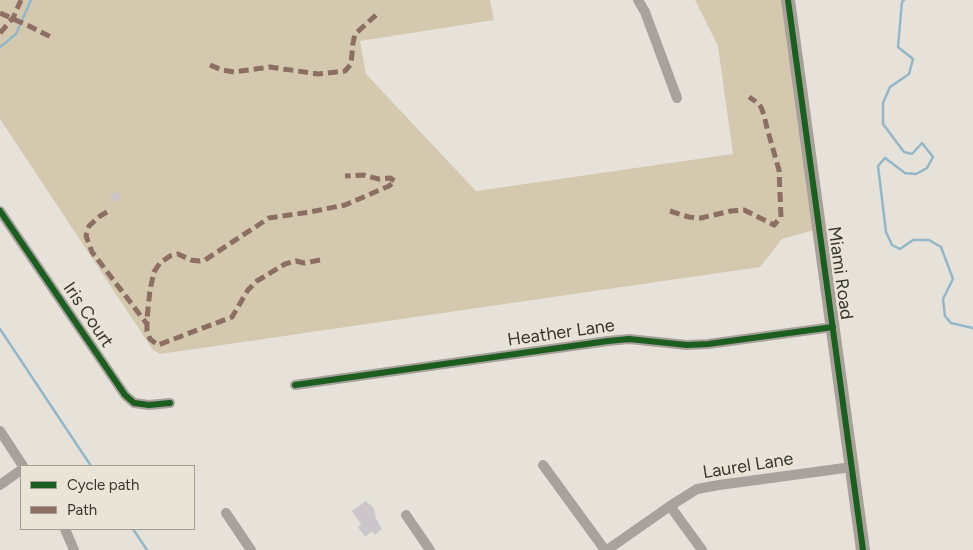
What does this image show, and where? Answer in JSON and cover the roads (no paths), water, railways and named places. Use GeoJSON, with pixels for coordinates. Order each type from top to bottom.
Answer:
{"type":"FeatureCollection","features":[{"type":"Feature","properties":{"kind":"street"},"geometry":{"type":"LineString","coordinates":[[638,0],[645,12],[677,98]]}},
{"type":"Feature","properties":{"kind":"street","name":"Miami Road"},"geometry":{"type":"LineString","coordinates":[[788,0],[863,550]]}},
{"type":"Feature","properties":{"kind":"street","name":"Iris Court"},"geometry":{"type":"LineString","coordinates":[[0,211],[124,395],[134,403],[149,406],[170,403]]}},
{"type":"Feature","properties":{"kind":"street","name":"Heather Lane"},"geometry":{"type":"LineString","coordinates":[[295,385],[608,341],[629,339],[687,345],[708,344],[832,327]]}},
{"type":"Feature","properties":{"kind":"street"},"geometry":{"type":"LineString","coordinates":[[0,431],[22,465]]}},
{"type":"Feature","properties":{"kind":"street"},"geometry":{"type":"LineString","coordinates":[[543,465],[606,550]]}},
{"type":"Feature","properties":{"kind":"street","name":"Laurel Lane"},"geometry":{"type":"LineString","coordinates":[[606,550],[697,489],[852,467]]}},
{"type":"Feature","properties":{"kind":"street"},"geometry":{"type":"LineString","coordinates":[[0,485],[20,471]]}},
{"type":"Feature","properties":{"kind":"street"},"geometry":{"type":"LineString","coordinates":[[670,506],[702,550]]}},
{"type":"Feature","properties":{"kind":"street"},"geometry":{"type":"LineString","coordinates":[[226,513],[251,550]]}},
{"type":"Feature","properties":{"kind":"street"},"geometry":{"type":"LineString","coordinates":[[406,515],[430,550]]}},
{"type":"Feature","properties":{"kind":"street"},"geometry":{"type":"LineString","coordinates":[[65,530],[74,550]]}},
{"type":"Feature","properties":{"kind":"waterway"},"geometry":{"type":"LineString","coordinates":[[0,47],[16,34],[31,0]]}},
{"type":"Feature","properties":{"kind":"waterway"},"geometry":{"type":"LineString","coordinates":[[904,0],[902,2],[898,47],[913,59],[909,74],[890,87],[883,103],[883,124],[904,152],[912,154],[922,143],[933,157],[927,168],[916,174],[905,173],[885,158],[878,166],[886,232],[892,245],[900,249],[913,240],[929,240],[941,247],[953,279],[943,299],[945,316],[951,323],[973,328]]}},
{"type":"Feature","properties":{"kind":"waterway"},"geometry":{"type":"LineString","coordinates":[[0,329],[90,465]]}},
{"type":"Feature","properties":{"kind":"waterway"},"geometry":{"type":"LineString","coordinates":[[134,530],[147,550]]}}]}
